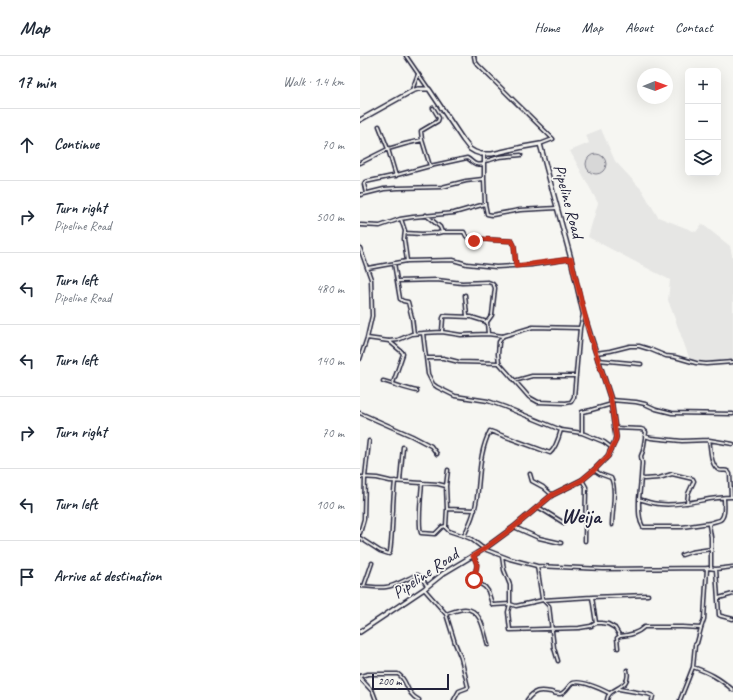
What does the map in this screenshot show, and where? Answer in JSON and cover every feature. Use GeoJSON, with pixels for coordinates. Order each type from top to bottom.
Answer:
{"type":"FeatureCollection","features":[{"type":"Feature","properties":{"kind":"street"},"geometry":{"type":"LineString","coordinates":[[406,56],[472,150],[479,153],[492,154],[540,144],[553,138],[478,65],[474,56]]}},
{"type":"Feature","properties":{"kind":"street"},"geometry":{"type":"LineString","coordinates":[[412,91],[418,74]]}},
{"type":"Feature","properties":{"kind":"street"},"geometry":{"type":"LineString","coordinates":[[361,118],[412,91],[418,89],[429,89]]}},
{"type":"Feature","properties":{"kind":"street"},"geometry":{"type":"LineString","coordinates":[[430,166],[422,140],[421,131],[438,122],[439,118],[433,108]]}},
{"type":"Feature","properties":{"kind":"street"},"geometry":{"type":"LineString","coordinates":[[379,126],[396,176]]}},
{"type":"Feature","properties":{"kind":"street"},"geometry":{"type":"LineString","coordinates":[[360,163],[388,149],[422,140]]}},
{"type":"Feature","properties":{"kind":"street","name":"Pipeline Road"},"geometry":{"type":"LineString","coordinates":[[360,632],[426,588],[444,573],[484,549],[514,527],[552,495],[582,480],[608,456],[612,448],[616,437],[611,402],[590,335],[540,144]]}},
{"type":"Feature","properties":{"kind":"street"},"geometry":{"type":"LineString","coordinates":[[484,154],[485,204],[487,214],[492,215],[520,210],[557,208]]}},
{"type":"Feature","properties":{"kind":"street"},"geometry":{"type":"LineString","coordinates":[[366,194],[364,182],[396,176],[430,166],[467,158],[476,165],[499,157],[522,155]]}},
{"type":"Feature","properties":{"kind":"street"},"geometry":{"type":"LineString","coordinates":[[360,195],[384,189],[442,187],[466,181],[484,179]]}},
{"type":"Feature","properties":{"kind":"street"},"geometry":{"type":"LineString","coordinates":[[360,226],[380,226],[400,219],[454,213],[485,204]]}},
{"type":"Feature","properties":{"kind":"street"},"geometry":{"type":"LineString","coordinates":[[426,215],[440,227],[442,232]]}},
{"type":"Feature","properties":{"kind":"street"},"geometry":{"type":"LineString","coordinates":[[400,219],[405,229],[404,239],[408,261]]}},
{"type":"Feature","properties":{"kind":"street"},"geometry":{"type":"LineString","coordinates":[[405,233],[464,232],[466,236],[474,241],[480,239],[512,241],[514,245],[516,266]]}},
{"type":"Feature","properties":{"kind":"street"},"geometry":{"type":"LineString","coordinates":[[360,248],[371,279],[372,316],[360,359]]}},
{"type":"Feature","properties":{"kind":"street"},"geometry":{"type":"LineString","coordinates":[[368,268],[408,261],[453,260],[467,264],[493,267],[516,266],[571,259]]}},
{"type":"Feature","properties":{"kind":"street"},"geometry":{"type":"LineString","coordinates":[[394,263],[400,298],[403,301],[408,302],[414,334]]}},
{"type":"Feature","properties":{"kind":"street"},"geometry":{"type":"LineString","coordinates":[[398,281],[426,280],[462,283],[492,283],[495,288],[493,312],[487,322],[488,334]]}},
{"type":"Feature","properties":{"kind":"street"},"geometry":{"type":"LineString","coordinates":[[464,295],[467,316]]}},
{"type":"Feature","properties":{"kind":"street"},"geometry":{"type":"LineString","coordinates":[[504,336],[499,342],[499,363],[529,397],[538,402],[571,402],[574,397],[580,328],[584,312]]}},
{"type":"Feature","properties":{"kind":"street"},"geometry":{"type":"LineString","coordinates":[[442,332],[444,316],[467,316],[487,322]]}},
{"type":"Feature","properties":{"kind":"street"},"geometry":{"type":"LineString","coordinates":[[367,338],[390,341],[398,340],[414,334],[442,332],[462,335],[488,334],[504,336],[533,327],[580,328]]}},
{"type":"Feature","properties":{"kind":"street"},"geometry":{"type":"LineString","coordinates":[[424,333],[428,374],[433,384],[437,387],[455,396],[488,401],[561,430],[582,433],[600,440],[612,448]]}},
{"type":"Feature","properties":{"kind":"street"},"geometry":{"type":"LineString","coordinates":[[390,341],[403,354],[393,384]]}},
{"type":"Feature","properties":{"kind":"street"},"geometry":{"type":"LineString","coordinates":[[596,353],[630,346],[639,346],[666,356],[696,363],[706,364],[733,362]]}},
{"type":"Feature","properties":{"kind":"street"},"geometry":{"type":"LineString","coordinates":[[426,358],[443,358],[459,362],[499,363]]}},
{"type":"Feature","properties":{"kind":"street"},"geometry":{"type":"LineString","coordinates":[[598,360],[641,364]]}},
{"type":"Feature","properties":{"kind":"street"},"geometry":{"type":"LineString","coordinates":[[514,381],[532,376],[576,376]]}},
{"type":"Feature","properties":{"kind":"street"},"geometry":{"type":"LineString","coordinates":[[383,381],[417,391]]}},
{"type":"Feature","properties":{"kind":"street"},"geometry":{"type":"LineString","coordinates":[[582,433],[582,412],[611,402],[640,403],[672,413],[733,414]]}},
{"type":"Feature","properties":{"kind":"street"},"geometry":{"type":"LineString","coordinates":[[360,413],[432,446],[437,454]]}},
{"type":"Feature","properties":{"kind":"street"},"geometry":{"type":"LineString","coordinates":[[614,428],[641,429],[646,432],[641,456],[642,463],[639,499],[639,515],[643,527],[682,527],[720,520],[723,517],[724,498]]}},
{"type":"Feature","properties":{"kind":"street"},"geometry":{"type":"LineString","coordinates":[[464,536],[475,510],[482,454],[490,431],[550,454],[553,451],[561,430]]}},
{"type":"Feature","properties":{"kind":"street"},"geometry":{"type":"LineString","coordinates":[[645,436],[682,441],[710,440],[733,444]]}},
{"type":"Feature","properties":{"kind":"street"},"geometry":{"type":"LineString","coordinates":[[639,499],[662,505],[732,497],[730,474],[726,470],[717,469],[714,465],[712,461],[710,440]]}},
{"type":"Feature","properties":{"kind":"street"},"geometry":{"type":"LineString","coordinates":[[360,533],[364,519],[365,477],[369,441]]}},
{"type":"Feature","properties":{"kind":"street"},"geometry":{"type":"LineString","coordinates":[[400,481],[403,447]]}},
{"type":"Feature","properties":{"kind":"street"},"geometry":{"type":"LineString","coordinates":[[448,470],[446,486],[446,528],[449,531],[464,536],[484,549],[502,556],[537,566],[603,569],[711,568],[716,570],[733,567]]}},
{"type":"Feature","properties":{"kind":"street"},"geometry":{"type":"LineString","coordinates":[[594,470],[611,478],[612,481],[614,493],[612,525]]}},
{"type":"Feature","properties":{"kind":"street"},"geometry":{"type":"LineString","coordinates":[[530,474],[532,481],[544,487],[552,495]]}},
{"type":"Feature","properties":{"kind":"street"},"geometry":{"type":"LineString","coordinates":[[641,478],[659,478],[672,474],[693,479],[694,481],[688,494],[687,503]]}},
{"type":"Feature","properties":{"kind":"street"},"geometry":{"type":"LineString","coordinates":[[360,477],[446,486]]}},
{"type":"Feature","properties":{"kind":"street"},"geometry":{"type":"LineString","coordinates":[[582,480],[586,487],[585,541]]}},
{"type":"Feature","properties":{"kind":"street"},"geometry":{"type":"LineString","coordinates":[[360,538],[380,551],[389,554],[393,529],[395,481]]}},
{"type":"Feature","properties":{"kind":"street"},"geometry":{"type":"LineString","coordinates":[[422,483],[420,522],[421,532],[435,534],[442,527],[446,526]]}},
{"type":"Feature","properties":{"kind":"street"},"geometry":{"type":"LineString","coordinates":[[538,507],[564,523]]}},
{"type":"Feature","properties":{"kind":"street"},"geometry":{"type":"LineString","coordinates":[[447,509],[475,510]]}},
{"type":"Feature","properties":{"kind":"street"},"geometry":{"type":"LineString","coordinates":[[710,523],[711,568]]}},
{"type":"Feature","properties":{"kind":"street"},"geometry":{"type":"LineString","coordinates":[[514,527],[539,538],[561,543]]}},
{"type":"Feature","properties":{"kind":"street"},"geometry":{"type":"LineString","coordinates":[[682,555],[711,549]]}},
{"type":"Feature","properties":{"kind":"street"},"geometry":{"type":"LineString","coordinates":[[473,556],[477,564],[474,580],[485,587],[488,591],[492,605],[498,606],[510,604],[516,606],[543,600],[648,595]]}},
{"type":"Feature","properties":{"kind":"street"},"geometry":{"type":"LineString","coordinates":[[502,556],[504,570],[510,585],[510,604],[508,612],[510,630],[579,628],[601,623],[608,624],[615,628],[620,636]]}},
{"type":"Feature","properties":{"kind":"street"},"geometry":{"type":"LineString","coordinates":[[364,586],[372,563]]}},
{"type":"Feature","properties":{"kind":"street"},"geometry":{"type":"LineString","coordinates":[[537,566],[543,600],[549,606],[554,648],[558,661]]}},
{"type":"Feature","properties":{"kind":"street"},"geometry":{"type":"LineString","coordinates":[[680,700],[693,667],[695,646],[704,619],[707,568]]}},
{"type":"Feature","properties":{"kind":"street"},"geometry":{"type":"LineString","coordinates":[[716,570],[719,615],[733,619]]}},
{"type":"Feature","properties":{"kind":"street"},"geometry":{"type":"LineString","coordinates":[[360,586],[372,588],[386,587],[392,586],[416,575],[422,578],[426,588],[446,614],[468,683],[468,687],[459,691],[454,700]]}},
{"type":"Feature","properties":{"kind":"street"},"geometry":{"type":"LineString","coordinates":[[719,598],[733,594]]}},
{"type":"Feature","properties":{"kind":"street"},"geometry":{"type":"LineString","coordinates":[[592,597],[596,623]]}},
{"type":"Feature","properties":{"kind":"street"},"geometry":{"type":"LineString","coordinates":[[446,614],[463,609],[468,609],[475,613],[480,620],[488,645]]}},
{"type":"Feature","properties":{"kind":"street"},"geometry":{"type":"LineString","coordinates":[[618,648],[617,638],[636,633],[644,627],[701,628]]}},
{"type":"Feature","properties":{"kind":"street"},"geometry":{"type":"LineString","coordinates":[[693,667],[715,675],[733,690]]}},
{"type":"Feature","properties":{"kind":"street"},"geometry":{"type":"LineString","coordinates":[[607,700],[609,693],[626,682],[628,678],[627,670]]}},
{"type":"Feature","properties":{"kind":"street"},"geometry":{"type":"LineString","coordinates":[[376,700],[373,692],[360,677],[368,674],[398,674],[405,680],[410,694],[419,700]]}},
{"type":"Feature","properties":{"kind":"street"},"geometry":{"type":"LineString","coordinates":[[527,700],[531,694],[538,691],[560,694],[564,692],[573,682],[609,693]]}},
{"type":"Feature","properties":{"kind":"street"},"geometry":{"type":"LineString","coordinates":[[618,688],[648,694],[653,696],[652,700]]}},
{"type":"Feature","properties":{"kind":"shaded area"},"geometry":{"type":"Polygon","coordinates":[[[601,129],[615,161],[642,190],[658,217],[696,232],[702,224],[730,246],[733,260],[733,360],[706,362],[690,360],[668,300],[670,280],[588,237],[598,203],[570,151],[589,143],[586,135],[601,129]]]}},
{"type":"Feature","properties":{"kind":"shaded area"},"geometry":{"type":"Polygon","coordinates":[[[596,154],[603,157],[606,164],[603,171],[596,174],[589,171],[586,164],[589,157],[596,154]]]}},
{"type":"Feature","properties":{"kind":"district","name":"Weija"},"geometry":{"type":"Point","coordinates":[581,516]}},
{"type":"Feature","properties":{"kind":"route"},"geometry":{"type":"LineString","coordinates":[[474,241],[480,239],[513,241],[516,266],[571,259],[590,335],[611,400],[616,437],[608,456],[582,480],[552,495],[514,527],[473,556],[477,564],[474,580]]}}]}
